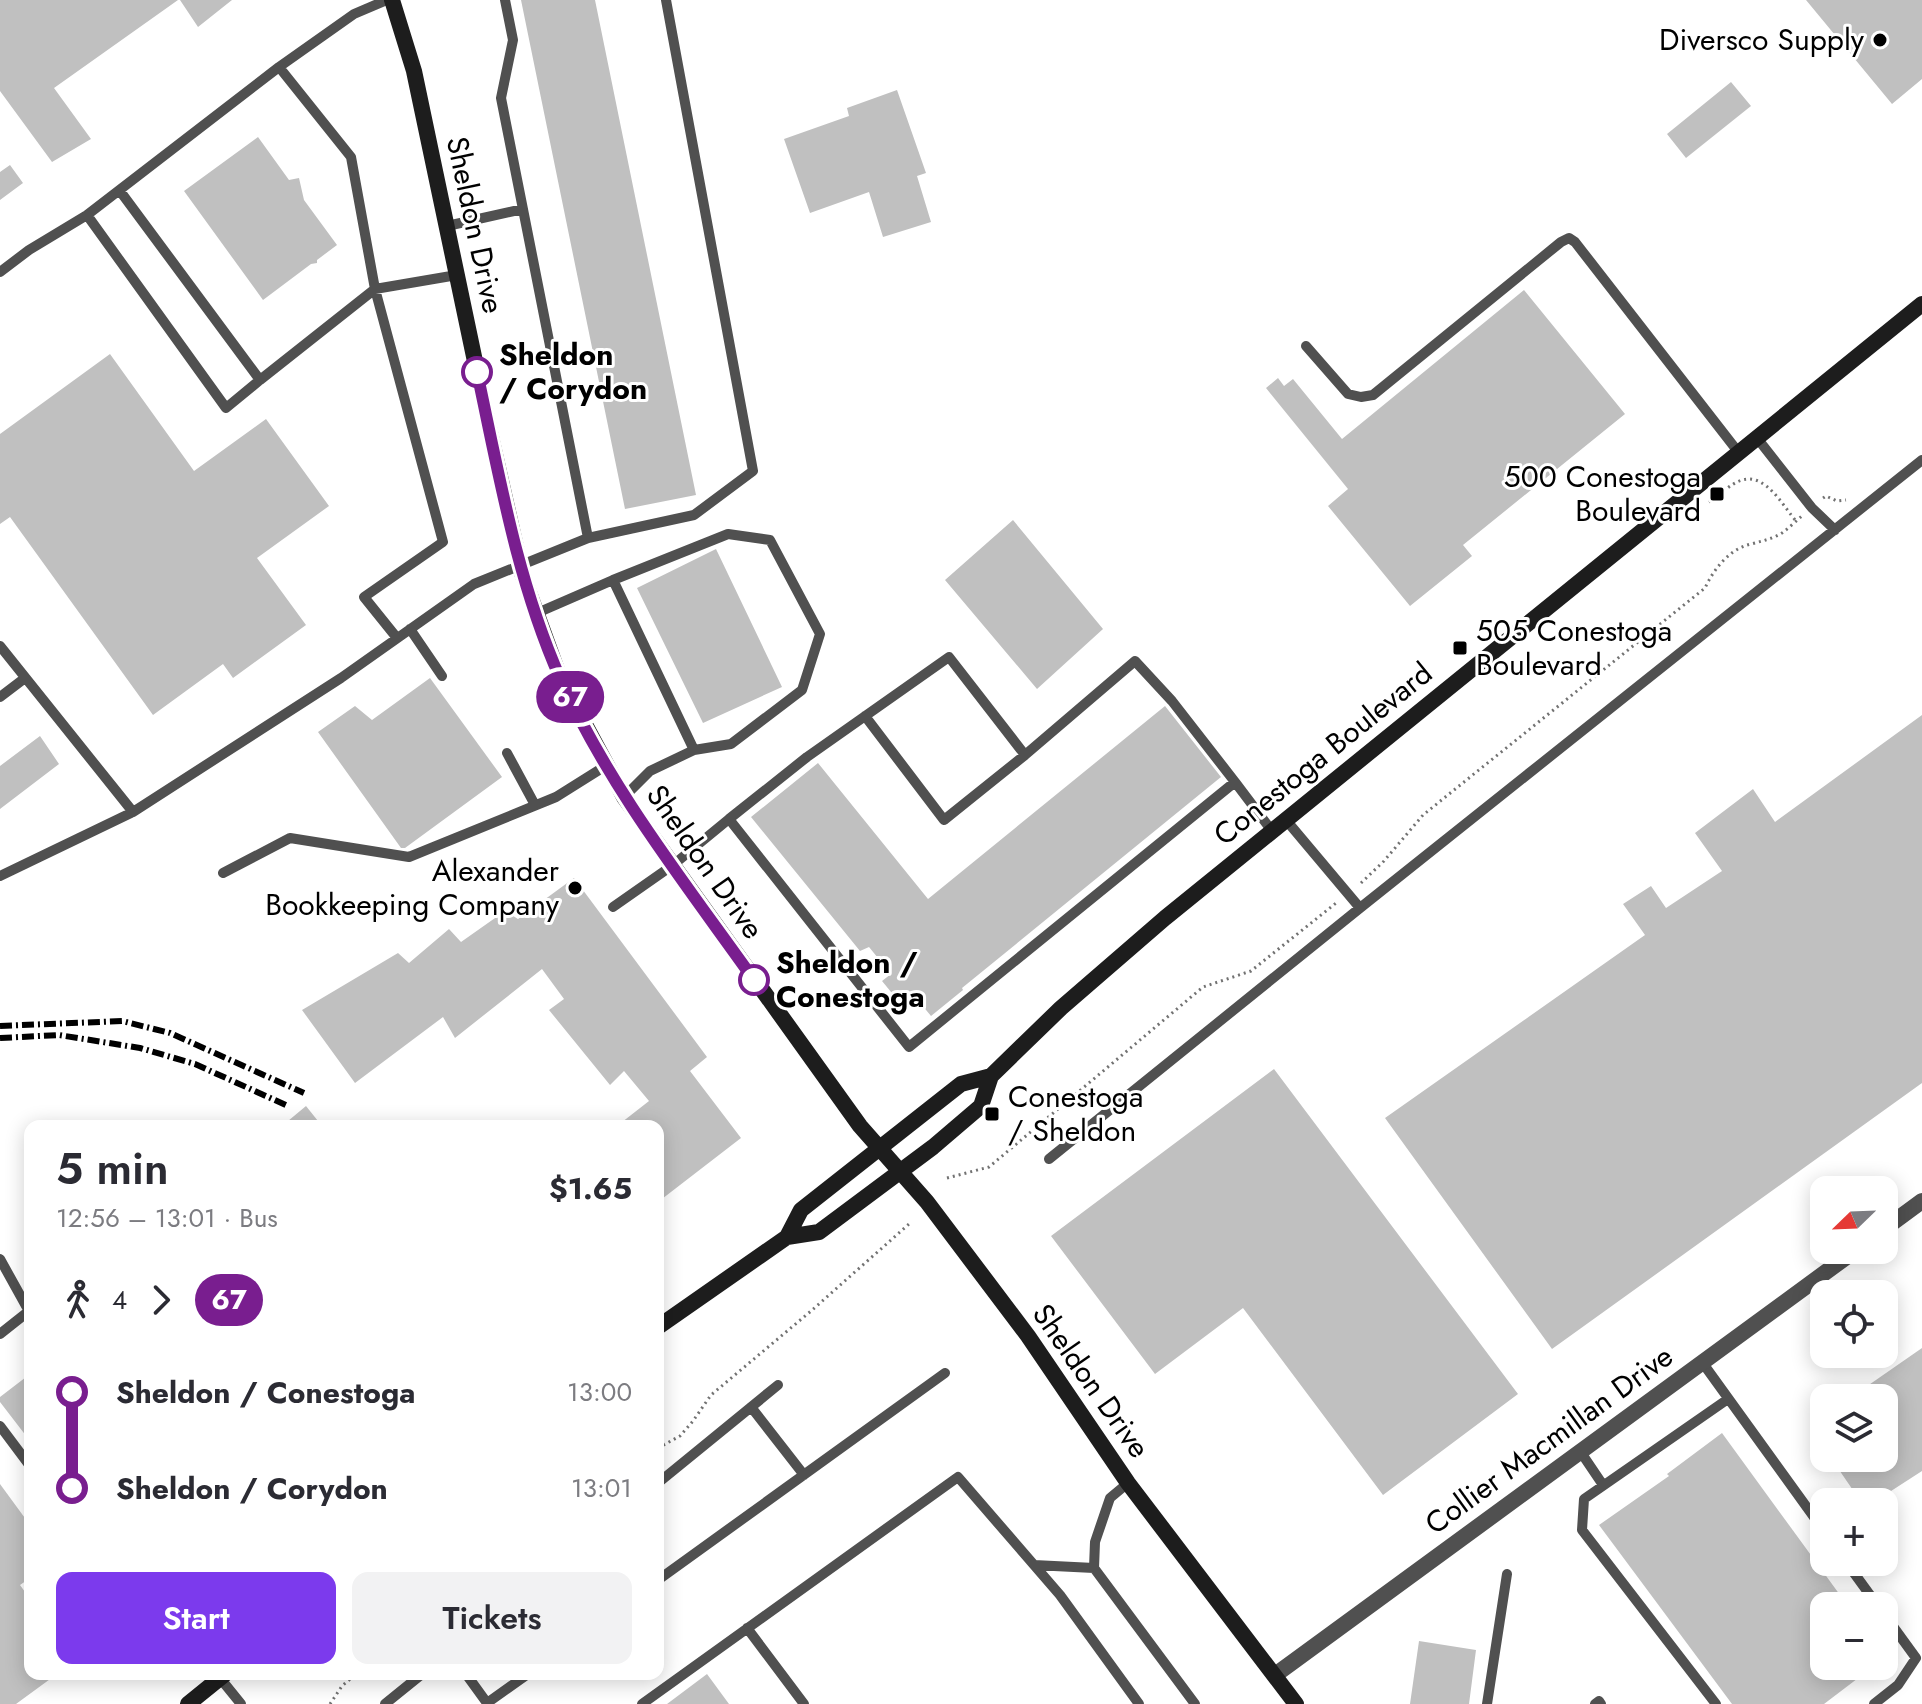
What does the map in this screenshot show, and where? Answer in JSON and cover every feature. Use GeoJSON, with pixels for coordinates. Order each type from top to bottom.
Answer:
{"type":"FeatureCollection","features":[{"type":"Feature","properties":{"kind":"street","name":"Sheldon Drive"},"geometry":{"type":"LineString","coordinates":[[390,0],[414,71],[520,567],[560,678],[624,797],[860,1126],[927,1202],[1028,1336],[1128,1483],[1296,1704]]}},
{"type":"Feature","properties":{"kind":"street","name":"Conestoga Boulevard"},"geometry":{"type":"LineString","coordinates":[[664,1323],[787,1237],[819,1232],[901,1173],[981,1106],[991,1076],[1061,1008],[1165,918],[1922,304]]}},
{"type":"Feature","properties":{"kind":"street","name":"Conestoga Boulevard"},"geometry":{"type":"LineString","coordinates":[[787,1237],[801,1210],[961,1084],[991,1076]]}},
{"type":"Feature","properties":{"kind":"street"},"geometry":{"type":"LineString","coordinates":[[1898,1219],[1922,1201]]}},
{"type":"Feature","properties":{"kind":"street","name":"Collier Macmillan Drive"},"geometry":{"type":"LineString","coordinates":[[1275,1675],[1837,1264]]}},
{"type":"Feature","properties":{"kind":"street"},"geometry":{"type":"LineString","coordinates":[[188,1704],[218,1680]]}},
{"type":"Feature","properties":{"kind":"lane"},"geometry":{"type":"LineString","coordinates":[[0,272],[120,191],[279,67],[354,14],[390,0]]}},
{"type":"Feature","properties":{"kind":"lane"},"geometry":{"type":"LineString","coordinates":[[505,0],[513,40],[501,98],[588,538]]}},
{"type":"Feature","properties":{"kind":"lane"},"geometry":{"type":"LineString","coordinates":[[0,876],[133,812],[341,678],[474,584],[588,538],[694,515],[753,471],[666,0]]}},
{"type":"Feature","properties":{"kind":"lane"},"geometry":{"type":"LineString","coordinates":[[279,67],[351,157],[375,289],[443,542],[364,597],[397,638]]}},
{"type":"Feature","properties":{"kind":"lane"},"geometry":{"type":"LineString","coordinates":[[120,191],[260,380]]}},
{"type":"Feature","properties":{"kind":"lane"},"geometry":{"type":"LineString","coordinates":[[447,226],[523,209]]}},
{"type":"Feature","properties":{"kind":"lane"},"geometry":{"type":"LineString","coordinates":[[87,215],[226,408],[375,289],[457,275]]}},
{"type":"Feature","properties":{"kind":"lane"},"geometry":{"type":"LineString","coordinates":[[1306,346],[1348,394],[1361,397],[1373,395],[1569,238],[1739,453]]}},
{"type":"Feature","properties":{"kind":"lane"},"geometry":{"type":"LineString","coordinates":[[1757,438],[1812,508],[1835,530]]}},
{"type":"Feature","properties":{"kind":"lane"},"geometry":{"type":"LineString","coordinates":[[1049,1159],[1922,460]]}},
{"type":"Feature","properties":{"kind":"lane"},"geometry":{"type":"LineString","coordinates":[[537,613],[728,534],[770,540],[820,634],[802,690],[731,744],[694,750],[650,771],[624,797]]}},
{"type":"Feature","properties":{"kind":"lane"},"geometry":{"type":"LineString","coordinates":[[613,580],[694,750]]}},
{"type":"Feature","properties":{"kind":"lane"},"geometry":{"type":"LineString","coordinates":[[410,629],[442,676]]}},
{"type":"Feature","properties":{"kind":"lane"},"geometry":{"type":"LineString","coordinates":[[0,646],[133,812]]}},
{"type":"Feature","properties":{"kind":"lane"},"geometry":{"type":"LineString","coordinates":[[613,907],[673,865],[807,757],[949,657],[1025,755]]}},
{"type":"Feature","properties":{"kind":"lane"},"geometry":{"type":"LineString","coordinates":[[865,716],[944,820],[1135,661],[1172,701],[1272,831]]}},
{"type":"Feature","properties":{"kind":"lane"},"geometry":{"type":"LineString","coordinates":[[0,697],[25,678]]}},
{"type":"Feature","properties":{"kind":"lane"},"geometry":{"type":"LineString","coordinates":[[507,753],[535,805]]}},
{"type":"Feature","properties":{"kind":"lane"},"geometry":{"type":"LineString","coordinates":[[223,873],[290,838],[409,857],[556,797],[607,765]]}},
{"type":"Feature","properties":{"kind":"lane"},"geometry":{"type":"LineString","coordinates":[[729,819],[909,1047],[1235,782]]}},
{"type":"Feature","properties":{"kind":"lane"},"geometry":{"type":"LineString","coordinates":[[1286,820],[1360,908]]}},
{"type":"Feature","properties":{"kind":"lane"},"geometry":{"type":"LineString","coordinates":[[0,1259],[24,1303]]}},
{"type":"Feature","properties":{"kind":"lane"},"geometry":{"type":"LineString","coordinates":[[0,1334],[24,1316]]}},
{"type":"Feature","properties":{"kind":"lane"},"geometry":{"type":"LineString","coordinates":[[1702,1362],[1810,1512]]}},
{"type":"Feature","properties":{"kind":"lane"},"geometry":{"type":"LineString","coordinates":[[664,1576],[945,1373]]}},
{"type":"Feature","properties":{"kind":"lane"},"geometry":{"type":"LineString","coordinates":[[664,1478],[778,1385]]}},
{"type":"Feature","properties":{"kind":"lane"},"geometry":{"type":"LineString","coordinates":[[1716,1704],[1582,1530],[1584,1499],[1728,1399]]}},
{"type":"Feature","properties":{"kind":"lane"},"geometry":{"type":"LineString","coordinates":[[751,1407],[804,1475]]}},
{"type":"Feature","properties":{"kind":"lane"},"geometry":{"type":"LineString","coordinates":[[0,1426],[24,1458]]}},
{"type":"Feature","properties":{"kind":"lane"},"geometry":{"type":"LineString","coordinates":[[1580,1451],[1603,1485]]}},
{"type":"Feature","properties":{"kind":"lane"},"geometry":{"type":"LineString","coordinates":[[642,1704],[958,1477],[1060,1595],[1139,1704]]}},
{"type":"Feature","properties":{"kind":"lane"},"geometry":{"type":"LineString","coordinates":[[1128,1483],[1110,1498],[1095,1542],[1094,1568],[1195,1704]]}},
{"type":"Feature","properties":{"kind":"lane"},"geometry":{"type":"LineString","coordinates":[[1034,1565],[1094,1568]]}},
{"type":"Feature","properties":{"kind":"lane"},"geometry":{"type":"LineString","coordinates":[[1487,1704],[1507,1574]]}},
{"type":"Feature","properties":{"kind":"lane"},"geometry":{"type":"LineString","coordinates":[[747,1628],[804,1704]]}},
{"type":"Feature","properties":{"kind":"lane"},"geometry":{"type":"LineString","coordinates":[[1874,1704],[1898,1685],[1916,1658],[1898,1633]]}},
{"type":"Feature","properties":{"kind":"lane"},"geometry":{"type":"LineString","coordinates":[[226,1680],[241,1704]]}},
{"type":"Feature","properties":{"kind":"lane"},"geometry":{"type":"LineString","coordinates":[[385,1704],[415,1680]]}},
{"type":"Feature","properties":{"kind":"lane"},"geometry":{"type":"LineString","coordinates":[[470,1680],[487,1703],[520,1680]]}},
{"type":"Feature","properties":{"kind":"path"},"geometry":{"type":"LineString","coordinates":[[1709,502],[1741,480],[1755,479],[1767,486],[1796,521]]}},
{"type":"Feature","properties":{"kind":"path"},"geometry":{"type":"LineString","coordinates":[[947,1178],[989,1167],[1203,987],[1251,971],[1384,861],[1423,815],[1705,588],[1724,560],[1747,545],[1782,533],[1826,496],[1837,501],[1851,499]]}},
{"type":"Feature","properties":{"kind":"path"},"geometry":{"type":"LineString","coordinates":[[664,1445],[680,1436],[711,1395],[909,1224]]}},
{"type":"Feature","properties":{"kind":"path"},"geometry":{"type":"LineString","coordinates":[[330,1704],[349,1680]]}},
{"type":"Feature","properties":{"kind":"building"},"geometry":{"type":"Polygon","coordinates":[[[0,0],[178,0],[54,88],[91,139],[52,162],[0,91],[0,0]]]}},
{"type":"Feature","properties":{"kind":"building"},"geometry":{"type":"Polygon","coordinates":[[[180,0],[232,0],[198,27],[180,0]]]}},
{"type":"Feature","properties":{"kind":"building"},"geometry":{"type":"Polygon","coordinates":[[[521,0],[595,0],[696,495],[625,509],[521,0]]]}},
{"type":"Feature","properties":{"kind":"building","name":"Diversco Supply"},"geometry":{"type":"Polygon","coordinates":[[[1806,0],[1922,0],[1922,79],[1892,104],[1806,0]]]}},
{"type":"Feature","properties":{"kind":"building"},"geometry":{"type":"Polygon","coordinates":[[[1731,82],[1751,106],[1686,158],[1667,134],[1731,82]]]}},
{"type":"Feature","properties":{"kind":"building"},"geometry":{"type":"Polygon","coordinates":[[[897,90],[926,173],[917,176],[931,222],[883,237],[869,192],[810,213],[784,139],[849,116],[847,108],[897,90]]]}},
{"type":"Feature","properties":{"kind":"building"},"geometry":{"type":"Polygon","coordinates":[[[258,137],[289,180],[299,178],[304,200],[337,245],[317,263],[311,264],[263,300],[184,191],[258,137]]]}},
{"type":"Feature","properties":{"kind":"building"},"geometry":{"type":"Polygon","coordinates":[[[10,165],[23,183],[0,200],[0,172],[10,165]]]}},
{"type":"Feature","properties":{"kind":"building"},"geometry":{"type":"Polygon","coordinates":[[[1524,290],[1625,414],[1463,545],[1472,556],[1410,606],[1328,506],[1348,489],[1266,388],[1278,378],[1284,386],[1293,379],[1342,439],[1524,290]]]}},
{"type":"Feature","properties":{"kind":"building"},"geometry":{"type":"Polygon","coordinates":[[[110,354],[194,471],[266,419],[329,506],[257,558],[306,625],[233,678],[223,664],[153,715],[10,517],[0,524],[0,434],[110,354]]]}},
{"type":"Feature","properties":{"kind":"building"},"geometry":{"type":"Polygon","coordinates":[[[1013,520],[1103,629],[1037,689],[945,580],[1013,520]]]}},
{"type":"Feature","properties":{"kind":"building"},"geometry":{"type":"Polygon","coordinates":[[[716,549],[782,687],[703,723],[637,588],[716,549]]]}},
{"type":"Feature","properties":{"kind":"building"},"geometry":{"type":"Polygon","coordinates":[[[430,678],[502,777],[401,848],[318,732],[355,706],[372,720],[430,678]]]}},
{"type":"Feature","properties":{"kind":"building"},"geometry":{"type":"Polygon","coordinates":[[[1165,706],[1221,777],[931,1016],[917,999],[905,1009],[882,981],[891,974],[869,947],[860,951],[751,817],[818,763],[928,899],[1165,706]]]}},
{"type":"Feature","properties":{"kind":"building"},"geometry":{"type":"Polygon","coordinates":[[[1922,715],[1922,1083],[1552,1349],[1385,1118],[1645,935],[1623,904],[1651,886],[1666,908],[1722,871],[1695,833],[1753,789],[1775,822],[1922,715]]]}},
{"type":"Feature","properties":{"kind":"building"},"geometry":{"type":"Polygon","coordinates":[[[40,736],[59,764],[0,809],[0,766],[40,736]]]}},
{"type":"Feature","properties":{"kind":"building"},"geometry":{"type":"Polygon","coordinates":[[[574,878],[707,1057],[690,1071],[741,1138],[664,1197],[664,1120],[625,1120],[649,1101],[624,1071],[610,1085],[549,1010],[564,999],[542,969],[455,1038],[443,1017],[355,1083],[302,1010],[398,953],[409,963],[449,929],[461,942],[505,911],[518,919],[574,878]]]}},
{"type":"Feature","properties":{"kind":"building"},"geometry":{"type":"Polygon","coordinates":[[[1274,1069],[1518,1394],[1383,1495],[1243,1308],[1155,1374],[1051,1236],[1274,1069]]]}},
{"type":"Feature","properties":{"kind":"building"},"geometry":{"type":"Polygon","coordinates":[[[306,1106],[317,1120],[289,1120],[306,1106]]]}},
{"type":"Feature","properties":{"kind":"building"},"geometry":{"type":"Polygon","coordinates":[[[1922,1348],[1922,1471],[1896,1488],[1851,1488],[1841,1472],[1898,1472],[1898,1384],[1870,1384],[1898,1368],[1898,1365],[1922,1348]]]}},
{"type":"Feature","properties":{"kind":"building"},"geometry":{"type":"Polygon","coordinates":[[[24,1379],[24,1433],[0,1402],[0,1397],[24,1379]]]}},
{"type":"Feature","properties":{"kind":"building"},"geometry":{"type":"Polygon","coordinates":[[[1722,1433],[1810,1554],[1810,1576],[1826,1576],[1838,1592],[1810,1592],[1810,1680],[1856,1680],[1824,1704],[1732,1704],[1599,1525],[1669,1476],[1667,1474],[1722,1433]]]}},
{"type":"Feature","properties":{"kind":"building"},"geometry":{"type":"Polygon","coordinates":[[[0,1484],[24,1517],[24,1582],[20,1585],[24,1591],[24,1680],[49,1680],[16,1704],[0,1704],[0,1484]]]}},
{"type":"Feature","properties":{"kind":"building"},"geometry":{"type":"Polygon","coordinates":[[[1419,1641],[1476,1650],[1469,1704],[1410,1704],[1419,1641]]]}},
{"type":"Feature","properties":{"kind":"building"},"geometry":{"type":"Polygon","coordinates":[[[707,1674],[729,1704],[667,1704],[707,1674]]]}},
{"type":"Feature","properties":{"kind":"railway"},"geometry":{"type":"LineString","coordinates":[[0,1026],[122,1021],[170,1033],[304,1093]]}},
{"type":"Feature","properties":{"kind":"railway"},"geometry":{"type":"LineString","coordinates":[[0,1038],[59,1035],[140,1048],[195,1064],[288,1106]]}},
{"type":"Feature","properties":{"kind":"bus line","name":"67"},"geometry":{"type":"LineString","coordinates":[[477,372],[522,573],[560,678],[624,797],[754,980]]}},
{"type":"Feature","properties":{"kind":"place","name":"Diversco Supply"},"geometry":{"type":"Point","coordinates":[1880,40]}},
{"type":"Feature","properties":{"kind":"place","name":"Sheldon / Corydon"},"geometry":{"type":"Point","coordinates":[477,372]}},
{"type":"Feature","properties":{"kind":"place","name":"500 Conestoga Boulevard"},"geometry":{"type":"Point","coordinates":[1717,494]}},
{"type":"Feature","properties":{"kind":"place","name":"505 Conestoga Boulevard"},"geometry":{"type":"Point","coordinates":[1460,648]}},
{"type":"Feature","properties":{"kind":"place","name":"Alexander Bookkeeping Company"},"geometry":{"type":"Point","coordinates":[575,888]}},
{"type":"Feature","properties":{"kind":"place","name":"Sheldon / Conestoga"},"geometry":{"type":"Point","coordinates":[754,980]}},
{"type":"Feature","properties":{"kind":"place","name":"Conestoga / Sheldon"},"geometry":{"type":"Point","coordinates":[992,1114]}}]}
